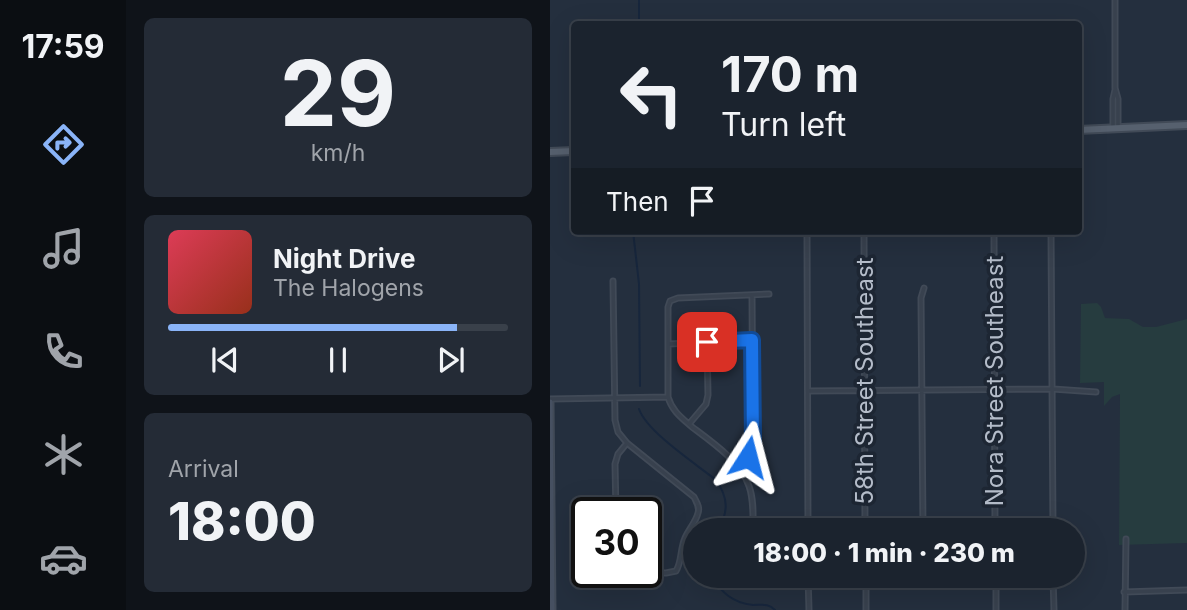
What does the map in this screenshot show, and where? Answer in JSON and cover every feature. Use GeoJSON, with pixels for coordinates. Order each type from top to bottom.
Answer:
{"type":"FeatureCollection","features":[{"type":"Feature","properties":{"kind":"main road"},"geometry":{"type":"LineString","coordinates":[[1082,130],[1188,125]]}},
{"type":"Feature","properties":{"kind":"main road"},"geometry":{"type":"LineString","coordinates":[[550,152],[571,151]]}},
{"type":"Feature","properties":{"kind":"main road"},"geometry":{"type":"LineString","coordinates":[[550,401],[552,610]]}},
{"type":"Feature","properties":{"kind":"street"},"geometry":{"type":"LineString","coordinates":[[1115,0],[1115,88],[1118,99],[1116,128]]}},
{"type":"Feature","properties":{"kind":"street"},"geometry":{"type":"LineString","coordinates":[[807,235],[808,518]]}},
{"type":"Feature","properties":{"kind":"street","name":"58th Street Southeast"},"geometry":{"type":"LineString","coordinates":[[864,235],[865,518]]}},
{"type":"Feature","properties":{"kind":"street","name":"Nora Street Southeast"},"geometry":{"type":"LineString","coordinates":[[994,235],[995,518]]}},
{"type":"Feature","properties":{"kind":"street"},"geometry":{"type":"LineString","coordinates":[[1051,235],[1053,518]]}},
{"type":"Feature","properties":{"kind":"street"},"geometry":{"type":"LineString","coordinates":[[613,281],[617,428],[627,443],[694,497],[699,506],[683,544],[678,568],[676,571],[662,573]]}},
{"type":"Feature","properties":{"kind":"street"},"geometry":{"type":"LineString","coordinates":[[923,518],[921,298],[924,288]]}},
{"type":"Feature","properties":{"kind":"street"},"geometry":{"type":"LineString","coordinates":[[753,518],[750,487],[738,465],[678,414],[670,402],[668,307],[670,301],[678,298],[769,294]]}},
{"type":"Feature","properties":{"kind":"street"},"geometry":{"type":"LineString","coordinates":[[738,465],[750,454],[753,444],[752,295]]}},
{"type":"Feature","properties":{"kind":"street"},"geometry":{"type":"LineString","coordinates":[[668,344],[752,340]]}},
{"type":"Feature","properties":{"kind":"street"},"geometry":{"type":"LineString","coordinates":[[689,424],[706,404],[708,396],[707,342]]}},
{"type":"Feature","properties":{"kind":"street"},"geometry":{"type":"LineString","coordinates":[[807,391],[1096,392]]}},
{"type":"Feature","properties":{"kind":"street"},"geometry":{"type":"LineString","coordinates":[[550,401],[668,397]]}},
{"type":"Feature","properties":{"kind":"street"},"geometry":{"type":"LineString","coordinates":[[616,497],[615,464],[618,454],[627,443]]}},
{"type":"Feature","properties":{"kind":"street"},"geometry":{"type":"LineString","coordinates":[[1125,610],[1126,540]]}},
{"type":"Feature","properties":{"kind":"street"},"geometry":{"type":"LineString","coordinates":[[808,588],[809,610]]}},
{"type":"Feature","properties":{"kind":"street"},"geometry":{"type":"LineString","coordinates":[[866,588],[866,610]]}},
{"type":"Feature","properties":{"kind":"street"},"geometry":{"type":"LineString","coordinates":[[996,588],[996,610]]}},
{"type":"Feature","properties":{"kind":"street"},"geometry":{"type":"LineString","coordinates":[[1053,588],[1053,610]]}},
{"type":"Feature","properties":{"kind":"street"},"geometry":{"type":"LineString","coordinates":[[1124,592],[1188,590]]}},
{"type":"Feature","properties":{"kind":"green space"},"geometry":{"type":"Polygon","coordinates":[[[1097,303],[1105,318],[1129,319],[1143,327],[1156,327],[1187,319],[1187,543],[1119,545],[1120,394],[1112,397],[1104,406],[1104,382],[1080,383],[1081,304],[1097,303]]]}},
{"type":"Feature","properties":{"kind":"waterway"},"geometry":{"type":"LineString","coordinates":[[639,0],[639,21]]}},
{"type":"Feature","properties":{"kind":"waterway"},"geometry":{"type":"LineString","coordinates":[[633,235],[639,284],[640,386]]}},
{"type":"Feature","properties":{"kind":"waterway"},"geometry":{"type":"LineString","coordinates":[[639,409],[652,428],[716,480],[726,505],[724,518]]}},
{"type":"Feature","properties":{"kind":"waterway"},"geometry":{"type":"LineString","coordinates":[[720,588],[733,599],[746,604],[768,605],[775,610]]}},
{"type":"Feature","properties":{"kind":"route"},"geometry":{"type":"LineString","coordinates":[[707,342],[752,340],[753,444],[748,457]]}}]}
